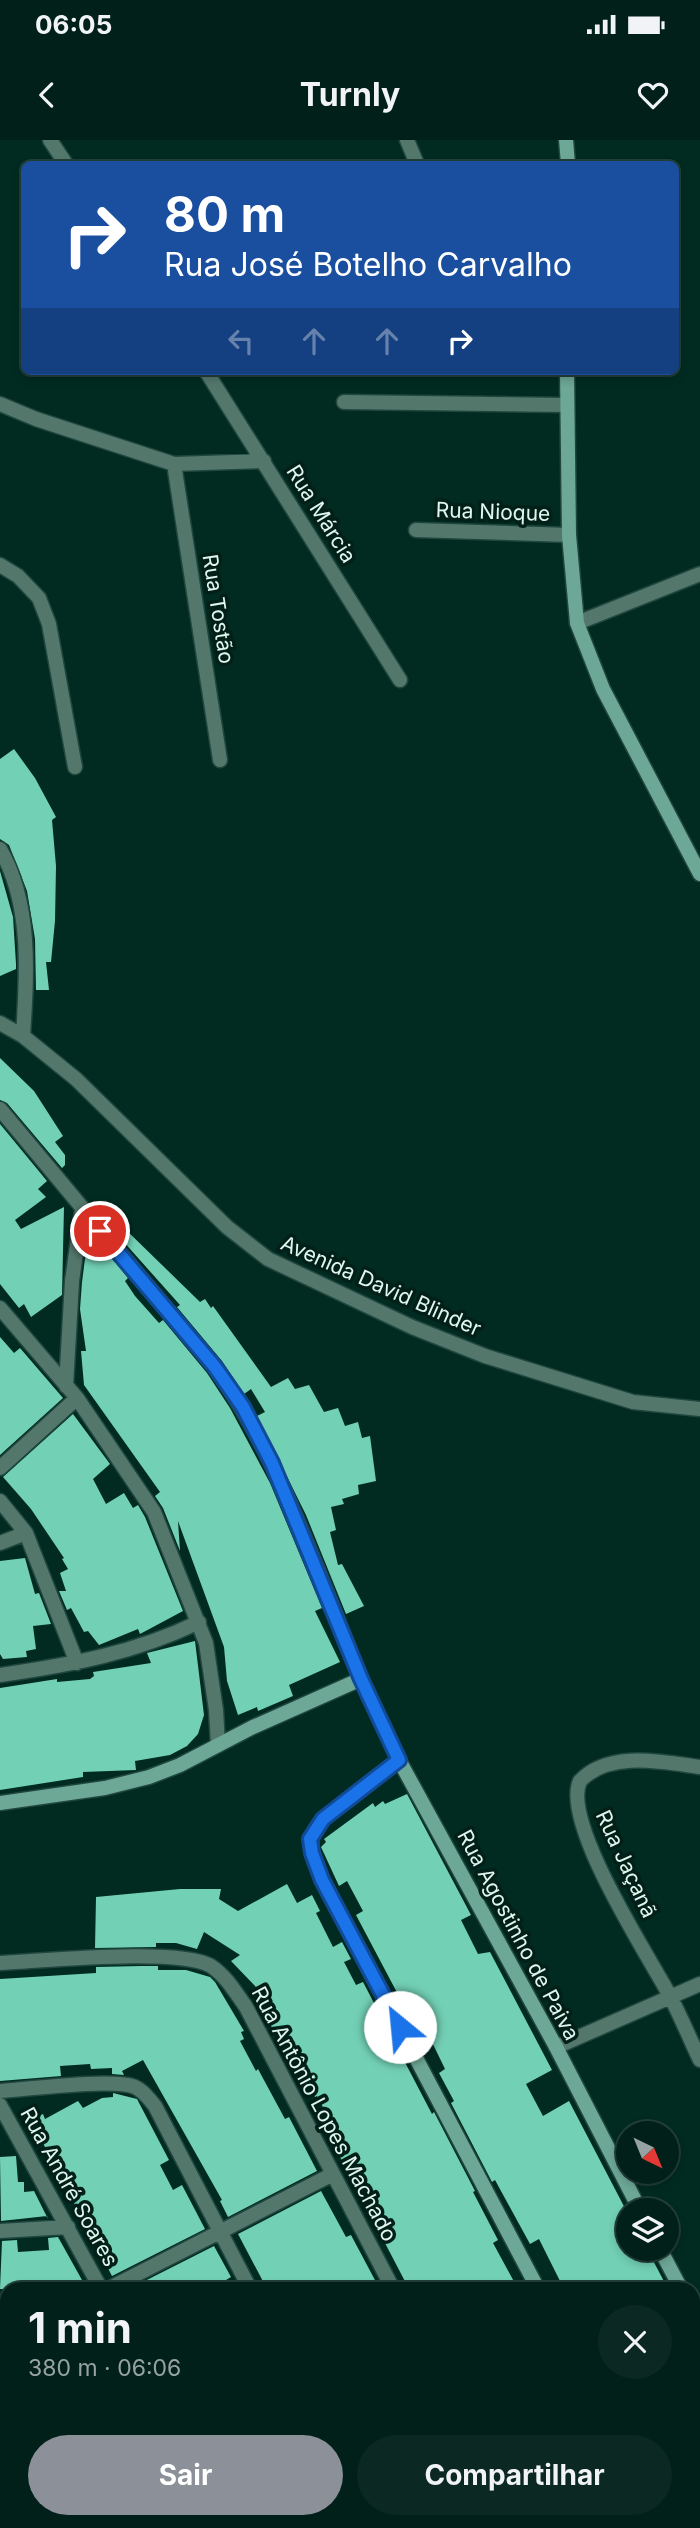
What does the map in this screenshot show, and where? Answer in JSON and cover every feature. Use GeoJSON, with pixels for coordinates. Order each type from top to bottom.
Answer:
{"type":"FeatureCollection","features":[{"type":"Feature","properties":{"kind":"main road"},"geometry":{"type":"LineString","coordinates":[[566,140],[568,161]]}},
{"type":"Feature","properties":{"kind":"main road"},"geometry":{"type":"LineString","coordinates":[[567,375],[569,535],[577,623],[603,689],[700,874]]}},
{"type":"Feature","properties":{"kind":"main road"},"geometry":{"type":"LineString","coordinates":[[0,1803],[105,1788],[149,1777],[180,1765],[361,1679]]}},
{"type":"Feature","properties":{"kind":"main road","name":"Rua Agostinho de Paiva"},"geometry":{"type":"LineString","coordinates":[[361,1679],[399,1760],[556,2047],[634,2198]]}},
{"type":"Feature","properties":{"kind":"main road"},"geometry":{"type":"LineString","coordinates":[[399,1760],[323,1819],[310,1839],[312,1853],[322,1880],[534,2282]]}},
{"type":"Feature","properties":{"kind":"main road"},"geometry":{"type":"LineString","coordinates":[[666,2261],[677,2282]]}},
{"type":"Feature","properties":{"kind":"street"},"geometry":{"type":"LineString","coordinates":[[50,140],[64,161]]}},
{"type":"Feature","properties":{"kind":"street"},"geometry":{"type":"LineString","coordinates":[[407,140],[416,161]]}},
{"type":"Feature","properties":{"kind":"street","name":"Rua Márcia"},"geometry":{"type":"LineString","coordinates":[[209,375],[400,680]]}},
{"type":"Feature","properties":{"kind":"street"},"geometry":{"type":"LineString","coordinates":[[344,402],[566,405]]}},
{"type":"Feature","properties":{"kind":"street"},"geometry":{"type":"LineString","coordinates":[[0,404],[36,419],[174,464],[264,461]]}},
{"type":"Feature","properties":{"kind":"street","name":"Rua Tostão"},"geometry":{"type":"LineString","coordinates":[[174,464],[220,760]]}},
{"type":"Feature","properties":{"kind":"street","name":"Rua Nioque"},"geometry":{"type":"LineString","coordinates":[[416,530],[569,535]]}},
{"type":"Feature","properties":{"kind":"street"},"geometry":{"type":"LineString","coordinates":[[0,565],[31,586],[49,624],[75,767]]}},
{"type":"Feature","properties":{"kind":"street"},"geometry":{"type":"LineString","coordinates":[[577,623],[700,574]]}},
{"type":"Feature","properties":{"kind":"street"},"geometry":{"type":"LineString","coordinates":[[0,849],[10,866],[21,905],[24,954],[23,1036]]}},
{"type":"Feature","properties":{"kind":"street","name":"Avenida David Blinder"},"geometry":{"type":"LineString","coordinates":[[0,1023],[23,1036],[72,1076],[227,1227],[268,1259],[412,1327],[485,1356],[633,1402],[700,1409]]}},
{"type":"Feature","properties":{"kind":"street"},"geometry":{"type":"LineString","coordinates":[[0,1109],[215,1367],[243,1407],[282,1486],[361,1679]]}},
{"type":"Feature","properties":{"kind":"street"},"geometry":{"type":"LineString","coordinates":[[66,1386],[72,1281],[82,1210]]}},
{"type":"Feature","properties":{"kind":"street"},"geometry":{"type":"LineString","coordinates":[[0,1308],[77,1398],[154,1512],[200,1622],[211,1675],[218,1745]]}},
{"type":"Feature","properties":{"kind":"street"},"geometry":{"type":"LineString","coordinates":[[0,1468],[77,1398]]}},
{"type":"Feature","properties":{"kind":"street"},"geometry":{"type":"LineString","coordinates":[[0,1501],[26,1533],[77,1664]]}},
{"type":"Feature","properties":{"kind":"street"},"geometry":{"type":"LineString","coordinates":[[0,1543],[26,1533]]}},
{"type":"Feature","properties":{"kind":"street"},"geometry":{"type":"LineString","coordinates":[[0,1675],[77,1664],[137,1648],[200,1622]]}},
{"type":"Feature","properties":{"kind":"street","name":"Rua Jaçanã"},"geometry":{"type":"LineString","coordinates":[[700,1767],[656,1761],[600,1767],[580,1781],[575,1799],[590,1847],[672,1998],[700,2060]]}},
{"type":"Feature","properties":{"kind":"street","name":"Rua Antônio Lopes Machado"},"geometry":{"type":"LineString","coordinates":[[0,1963],[142,1956],[183,1958],[209,1965],[226,1980],[246,2007],[389,2282]]}},
{"type":"Feature","properties":{"kind":"street"},"geometry":{"type":"LineString","coordinates":[[556,2047],[700,1984]]}},
{"type":"Feature","properties":{"kind":"street"},"geometry":{"type":"LineString","coordinates":[[0,2091],[114,2083],[136,2087],[155,2106],[246,2282]]}},
{"type":"Feature","properties":{"kind":"street","name":"Rua André Soares"},"geometry":{"type":"LineString","coordinates":[[0,2105],[97,2282]]}},
{"type":"Feature","properties":{"kind":"street"},"geometry":{"type":"LineString","coordinates":[[122,2282],[333,2174]]}},
{"type":"Feature","properties":{"kind":"street"},"geometry":{"type":"LineString","coordinates":[[0,2231],[68,2227]]}},
{"type":"Feature","properties":{"kind":"building"},"geometry":{"type":"Polygon","coordinates":[[[14,749],[35,778],[56,817],[52,820],[56,866],[55,921],[51,962],[46,962],[49,990],[36,990],[35,939],[27,891],[9,845],[0,839],[0,759],[14,749]]]}},
{"type":"Feature","properties":{"kind":"building"},"geometry":{"type":"Polygon","coordinates":[[[0,871],[13,917],[16,969],[0,976],[0,871]]]}},
{"type":"Feature","properties":{"kind":"building"},"geometry":{"type":"Polygon","coordinates":[[[0,1058],[34,1091],[63,1136],[55,1142],[65,1155],[65,1165],[62,1168],[7,1103],[0,1100],[0,1058]]]}},
{"type":"Feature","properties":{"kind":"building"},"geometry":{"type":"Polygon","coordinates":[[[0,1124],[47,1181],[38,1189],[46,1197],[15,1220],[21,1229],[64,1207],[62,1295],[31,1317],[24,1304],[19,1308],[0,1284],[0,1124]]]}},
{"type":"Feature","properties":{"kind":"building"},"geometry":{"type":"Polygon","coordinates":[[[122,1226],[200,1302],[205,1299],[211,1308],[213,1306],[271,1387],[288,1378],[295,1389],[309,1385],[324,1412],[338,1408],[345,1426],[358,1422],[362,1438],[370,1436],[376,1481],[358,1485],[359,1494],[342,1499],[344,1504],[331,1507],[336,1530],[330,1532],[338,1565],[342,1564],[364,1606],[346,1614],[306,1515],[257,1416],[265,1412],[251,1389],[244,1394],[222,1361],[177,1307],[180,1305],[114,1231],[122,1226]]]}},
{"type":"Feature","properties":{"kind":"building"},"geometry":{"type":"Polygon","coordinates":[[[99,1242],[128,1278],[125,1281],[135,1296],[159,1323],[163,1320],[207,1373],[230,1408],[270,1483],[322,1608],[315,1611],[340,1662],[289,1685],[293,1696],[258,1711],[257,1707],[238,1715],[227,1681],[224,1647],[178,1521],[180,1551],[163,1508],[155,1496],[160,1492],[84,1385],[81,1351],[86,1351],[80,1309],[82,1282],[86,1251],[99,1242]]]}},
{"type":"Feature","properties":{"kind":"building"},"geometry":{"type":"Polygon","coordinates":[[[0,1337],[14,1353],[20,1348],[63,1398],[0,1455],[0,1337]]]}},
{"type":"Feature","properties":{"kind":"building"},"geometry":{"type":"Polygon","coordinates":[[[73,1414],[110,1464],[93,1479],[106,1504],[124,1493],[133,1508],[138,1505],[183,1611],[140,1634],[138,1629],[99,1645],[88,1631],[84,1632],[71,1608],[67,1610],[59,1591],[66,1591],[60,1573],[68,1569],[62,1559],[64,1558],[31,1509],[3,1477],[73,1414]]]}},
{"type":"Feature","properties":{"kind":"building"},"geometry":{"type":"Polygon","coordinates":[[[25,1558],[35,1594],[39,1593],[51,1624],[33,1626],[36,1649],[26,1651],[27,1657],[3,1659],[0,1654],[0,1561],[25,1558]]]}},
{"type":"Feature","properties":{"kind":"building"},"geometry":{"type":"Polygon","coordinates":[[[195,1641],[204,1715],[198,1734],[187,1746],[170,1755],[135,1761],[136,1770],[83,1772],[83,1777],[0,1790],[0,1688],[57,1679],[57,1682],[90,1679],[94,1676],[93,1672],[151,1663],[147,1653],[195,1641]]]}},
{"type":"Feature","properties":{"kind":"building"},"geometry":{"type":"Polygon","coordinates":[[[407,1794],[471,1915],[461,1920],[478,1954],[490,1952],[552,2070],[526,2084],[543,2116],[569,2101],[620,2198],[616,2198],[616,2261],[653,2261],[664,2282],[560,2282],[539,2239],[530,2244],[495,2180],[492,2182],[451,2103],[454,2101],[439,2073],[445,2069],[429,2036],[434,2034],[422,2011],[415,2015],[407,1999],[402,2002],[356,1915],[363,1911],[347,1881],[339,1886],[321,1847],[326,1842],[324,1839],[373,1803],[375,1807],[383,1801],[385,1804],[407,1794]]]}},
{"type":"Feature","properties":{"kind":"building"},"geometry":{"type":"Polygon","coordinates":[[[287,1884],[297,1903],[312,1895],[320,1911],[316,1913],[333,1947],[342,1942],[351,1959],[344,1962],[356,1985],[363,1982],[432,2114],[434,2112],[475,2191],[473,2192],[498,2240],[493,2243],[514,2282],[405,2282],[327,2132],[334,2128],[317,2096],[315,2097],[307,2081],[302,2084],[252,1990],[256,1987],[231,1961],[240,1955],[204,1932],[197,1949],[176,1943],[156,1943],[156,1947],[95,1948],[96,1897],[180,1889],[221,1889],[219,1899],[238,1911],[287,1884]]]}},
{"type":"Feature","properties":{"kind":"building"},"geometry":{"type":"Polygon","coordinates":[[[158,1966],[158,1970],[186,1970],[210,1977],[215,1982],[244,2031],[241,2032],[244,2039],[240,2041],[256,2071],[258,2069],[285,2119],[289,2117],[317,2171],[228,2217],[220,2201],[222,2200],[143,2060],[122,2071],[124,2075],[112,2074],[112,2068],[91,2069],[90,2064],[60,2066],[61,2076],[0,2081],[0,1979],[96,1973],[96,1967],[158,1966]]]}},
{"type":"Feature","properties":{"kind":"building"},"geometry":{"type":"Polygon","coordinates":[[[113,2093],[137,2099],[169,2160],[160,2165],[173,2190],[182,2185],[205,2229],[112,2276],[31,2120],[43,2114],[45,2119],[78,2101],[83,2108],[102,2098],[113,2097],[113,2093]]]}},
{"type":"Feature","properties":{"kind":"building"},"geometry":{"type":"Polygon","coordinates":[[[16,2156],[18,2182],[24,2182],[24,2192],[34,2191],[47,2216],[1,2221],[0,2157],[16,2156]]]}},
{"type":"Feature","properties":{"kind":"building"},"geometry":{"type":"Polygon","coordinates":[[[321,2191],[346,2237],[351,2235],[376,2282],[263,2282],[238,2234],[321,2191]]]}},
{"type":"Feature","properties":{"kind":"building"},"geometry":{"type":"Polygon","coordinates":[[[58,2237],[83,2282],[0,2282],[2,2241],[17,2240],[18,2252],[49,2250],[48,2238],[58,2237]]]}},
{"type":"Feature","properties":{"kind":"building"},"geometry":{"type":"Polygon","coordinates":[[[214,2246],[231,2277],[223,2282],[143,2282],[214,2246]]]}},
{"type":"Feature","properties":{"kind":"route"},"geometry":{"type":"LineString","coordinates":[[100,1231],[215,1367],[243,1407],[272,1463],[361,1679],[399,1760],[323,1819],[310,1839],[322,1880],[400,2027]]}}]}
